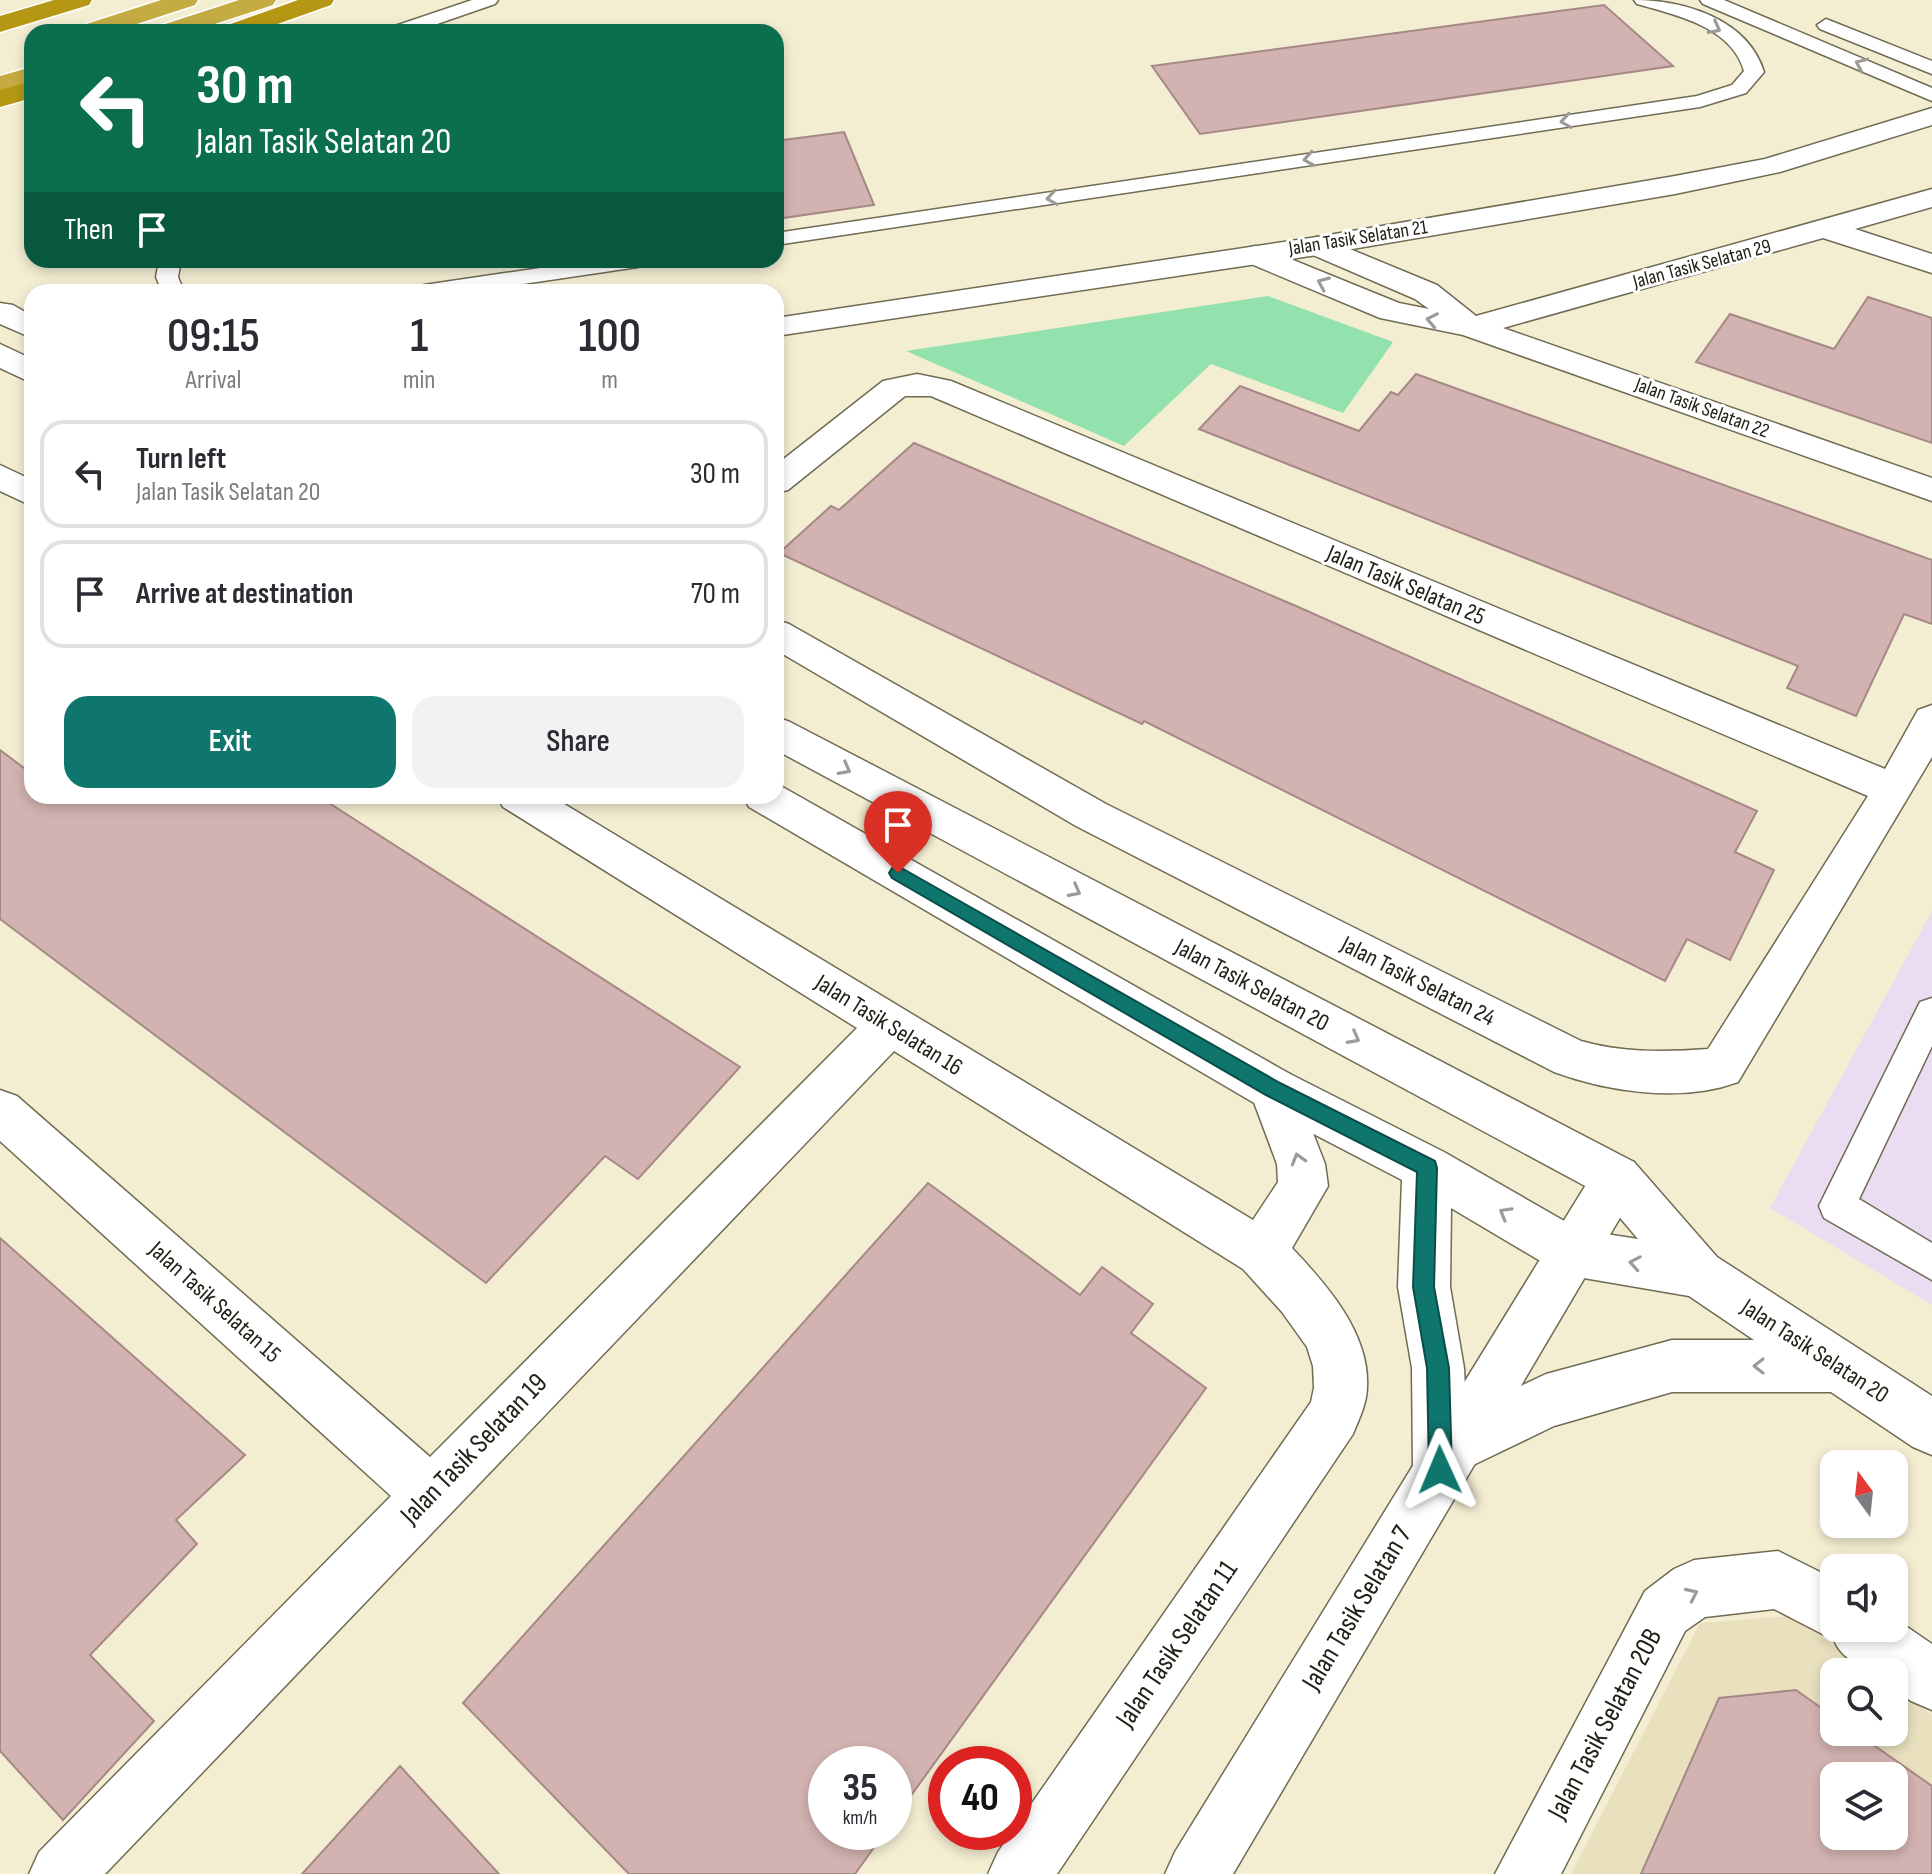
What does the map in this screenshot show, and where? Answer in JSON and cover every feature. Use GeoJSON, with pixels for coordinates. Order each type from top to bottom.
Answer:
{"type":"FeatureCollection","features":[{"type":"Feature","properties":{"kind":"highway"},"geometry":{"type":"LineString","coordinates":[[0,17],[56,0]]}},
{"type":"Feature","properties":{"kind":"highway"},"geometry":{"type":"LineString","coordinates":[[0,24],[80,0]]}},
{"type":"Feature","properties":{"kind":"highway"},"geometry":{"type":"LineString","coordinates":[[111,24],[186,0]]}},
{"type":"Feature","properties":{"kind":"highway"},"geometry":{"type":"LineString","coordinates":[[221,24],[235,0]]}},
{"type":"Feature","properties":{"kind":"highway"},"geometry":{"type":"LineString","coordinates":[[222,24],[264,0]]}},
{"type":"Feature","properties":{"kind":"highway"},"geometry":{"type":"LineString","coordinates":[[224,24],[322,0]]}},
{"type":"Feature","properties":{"kind":"highway"},"geometry":{"type":"LineString","coordinates":[[0,59],[24,52]]}},
{"type":"Feature","properties":{"kind":"highway"},"geometry":{"type":"LineString","coordinates":[[0,85],[24,78]]}},
{"type":"Feature","properties":{"kind":"highway"},"geometry":{"type":"LineString","coordinates":[[0,99],[24,92]]}},
{"type":"Feature","properties":{"kind":"street","name":"Jalan Tasik Selatan 21"},"geometry":{"type":"LineString","coordinates":[[784,326],[1317,246],[1675,185],[1770,166],[1932,116]]}},
{"type":"Feature","properties":{"kind":"street","name":"Jalan Tasik Selatan 29"},"geometry":{"type":"LineString","coordinates":[[1471,327],[1932,198]]}},
{"type":"Feature","properties":{"kind":"street"},"geometry":{"type":"LineString","coordinates":[[1826,229],[1932,264]]}},
{"type":"Feature","properties":{"kind":"street","name":"Jalan Tasik Selatan 22"},"geometry":{"type":"LineString","coordinates":[[1317,246],[1426,292],[1471,327]]}},
{"type":"Feature","properties":{"kind":"street","name":"Jalan Tasik Selatan 22"},"geometry":{"type":"LineString","coordinates":[[1255,255],[1391,311],[1471,327],[1932,490]]}},
{"type":"Feature","properties":{"kind":"street"},"geometry":{"type":"LineString","coordinates":[[1,312],[24,325]]}},
{"type":"Feature","properties":{"kind":"street"},"geometry":{"type":"LineString","coordinates":[[0,354],[24,368]]}},
{"type":"Feature","properties":{"kind":"street","name":"Jalan Tasik Selatan 25"},"geometry":{"type":"LineString","coordinates":[[784,476],[895,388],[917,384],[939,388],[1894,790]]}},
{"type":"Feature","properties":{"kind":"street"},"geometry":{"type":"LineString","coordinates":[[0,476],[24,490]]}},
{"type":"Feature","properties":{"kind":"street","name":"Jalan Tasik Selatan 24"},"geometry":{"type":"LineString","coordinates":[[784,638],[1091,815],[1570,1058],[1596,1067],[1695,1071],[1721,1068],[1894,790],[1932,720]]}},
{"type":"Feature","properties":{"kind":"street","name":"Jalan Tasik Selatan 20"},"geometry":{"type":"LineString","coordinates":[[784,736],[1617,1178],[1699,1274],[1932,1428]]}},
{"type":"Feature","properties":{"kind":"street","name":"Jalan Tasik Selatan 16"},"geometry":{"type":"LineString","coordinates":[[531,804],[1261,1252],[1309,1305],[1333,1347],[1342,1382],[1334,1415]]}},
{"type":"Feature","properties":{"kind":"street","name":"Jalan Tasik Selatan 20"},"geometry":{"type":"LineString","coordinates":[[778,804],[1273,1089],[1427,1168],[1572,1252],[1699,1274]]}},
{"type":"Feature","properties":{"kind":"street","name":"Jalan Tasik Selatan 19"},"geometry":{"type":"LineString","coordinates":[[61,1874],[889,1025]]}},
{"type":"Feature","properties":{"kind":"street"},"geometry":{"type":"LineString","coordinates":[[1261,1252],[1303,1186],[1301,1164],[1273,1089]]}},
{"type":"Feature","properties":{"kind":"street","name":"Jalan Tasik Selatan 15"},"geometry":{"type":"LineString","coordinates":[[0,1111],[430,1494]]}},
{"type":"Feature","properties":{"kind":"street"},"geometry":{"type":"LineString","coordinates":[[1427,1168],[1424,1287],[1438,1368],[1448,1458],[1546,1401],[1672,1366],[1837,1366]]}},
{"type":"Feature","properties":{"kind":"street","name":"Jalan Tasik Selatan 7"},"geometry":{"type":"LineString","coordinates":[[1197,1874],[1617,1178]]}},
{"type":"Feature","properties":{"kind":"street","name":"Jalan Tasik Selatan 11"},"geometry":{"type":"LineString","coordinates":[[1020,1874],[1334,1415]]}},
{"type":"Feature","properties":{"kind":"street","name":"Jalan Tasik Selatan 20B"},"geometry":{"type":"LineString","coordinates":[[1527,1874],[1665,1611],[1694,1589],[1778,1580],[1820,1603]]}},
{"type":"Feature","properties":{"kind":"street"},"geometry":{"type":"LineString","coordinates":[[1878,1642],[1932,1680]]}},
{"type":"Feature","properties":{"kind":"lane"},"geometry":{"type":"LineString","coordinates":[[419,24],[489,0]]}},
{"type":"Feature","properties":{"kind":"lane"},"geometry":{"type":"LineString","coordinates":[[784,238],[1700,101],[1739,89],[1754,72],[1747,52],[1723,31],[1679,10],[1643,0]]}},
{"type":"Feature","properties":{"kind":"lane"},"geometry":{"type":"LineString","coordinates":[[1709,0],[1932,95]]}},
{"type":"Feature","properties":{"kind":"lane"},"geometry":{"type":"LineString","coordinates":[[1806,17],[1932,68]]}},
{"type":"Feature","properties":{"kind":"lane"},"geometry":{"type":"LineString","coordinates":[[478,284],[584,268]]}},
{"type":"Feature","properties":{"kind":"lane"},"geometry":{"type":"LineString","coordinates":[[1932,1012],[1837,1206],[1932,1263]]}},
{"type":"Feature","properties":{"kind":"shaded area"},"geometry":{"type":"Polygon","coordinates":[[[1932,911],[1932,1305],[1770,1208],[1932,911]]]}},
{"type":"Feature","properties":{"kind":"shaded area"},"geometry":{"type":"Polygon","coordinates":[[[1791,1616],[1820,1636],[1820,1642],[1828,1642],[1851,1658],[1820,1658],[1820,1746],[1908,1746],[1908,1698],[1932,1715],[1932,1874],[1571,1874],[1700,1623],[1791,1616]]]}},
{"type":"Feature","properties":{"kind":"green space"},"geometry":{"type":"Polygon","coordinates":[[[1268,296],[1393,342],[1343,413],[1211,364],[1124,446],[906,351],[1268,296]]]}},
{"type":"Feature","properties":{"kind":"building"},"geometry":{"type":"Polygon","coordinates":[[[1604,5],[1673,66],[1200,134],[1152,66],[1604,5]]]}},
{"type":"Feature","properties":{"kind":"building"},"geometry":{"type":"Polygon","coordinates":[[[844,132],[874,205],[784,218],[784,140],[844,132]]]}},
{"type":"Feature","properties":{"kind":"building"},"geometry":{"type":"Polygon","coordinates":[[[1868,297],[1932,318],[1932,443],[1696,362],[1730,314],[1834,349],[1868,297]]]}},
{"type":"Feature","properties":{"kind":"building"},"geometry":{"type":"Polygon","coordinates":[[[1416,374],[1932,560],[1932,624],[1904,614],[1856,716],[1787,688],[1798,666],[1199,429],[1240,386],[1359,431],[1391,392],[1398,395],[1416,374]]]}},
{"type":"Feature","properties":{"kind":"building"},"geometry":{"type":"Polygon","coordinates":[[[914,443],[1296,606],[1757,811],[1735,852],[1774,870],[1730,960],[1687,939],[1665,981],[1144,721],[1142,724],[784,555],[784,548],[831,506],[839,510],[914,443]]]}},
{"type":"Feature","properties":{"kind":"building"},"geometry":{"type":"Polygon","coordinates":[[[0,750],[24,768],[24,804],[330,804],[740,1067],[638,1179],[605,1156],[486,1283],[0,919],[0,750]]]}},
{"type":"Feature","properties":{"kind":"building"},"geometry":{"type":"Polygon","coordinates":[[[928,1183],[1080,1295],[1102,1267],[1153,1304],[1131,1333],[1206,1388],[947,1746],[928,1746],[928,1772],[912,1794],[912,1746],[808,1746],[808,1850],[872,1850],[855,1874],[629,1874],[463,1703],[928,1183]]]}},
{"type":"Feature","properties":{"kind":"building"},"geometry":{"type":"Polygon","coordinates":[[[0,1238],[245,1455],[176,1520],[197,1544],[90,1655],[154,1721],[63,1820],[0,1751],[0,1238]]]}},
{"type":"Feature","properties":{"kind":"building"},"geometry":{"type":"Polygon","coordinates":[[[1796,1690],[1820,1707],[1820,1746],[1875,1746],[1898,1762],[1820,1762],[1820,1850],[1908,1850],[1908,1769],[1932,1786],[1932,1874],[1641,1874],[1719,1698],[1796,1690]]]}},
{"type":"Feature","properties":{"kind":"building"},"geometry":{"type":"Polygon","coordinates":[[[400,1766],[420,1788],[499,1874],[302,1874],[400,1766]]]}},
{"type":"Feature","properties":{"kind":"route"},"geometry":{"type":"LineString","coordinates":[[898,873],[1273,1089],[1427,1168],[1424,1287],[1438,1368],[1440,1470]]}}]}
